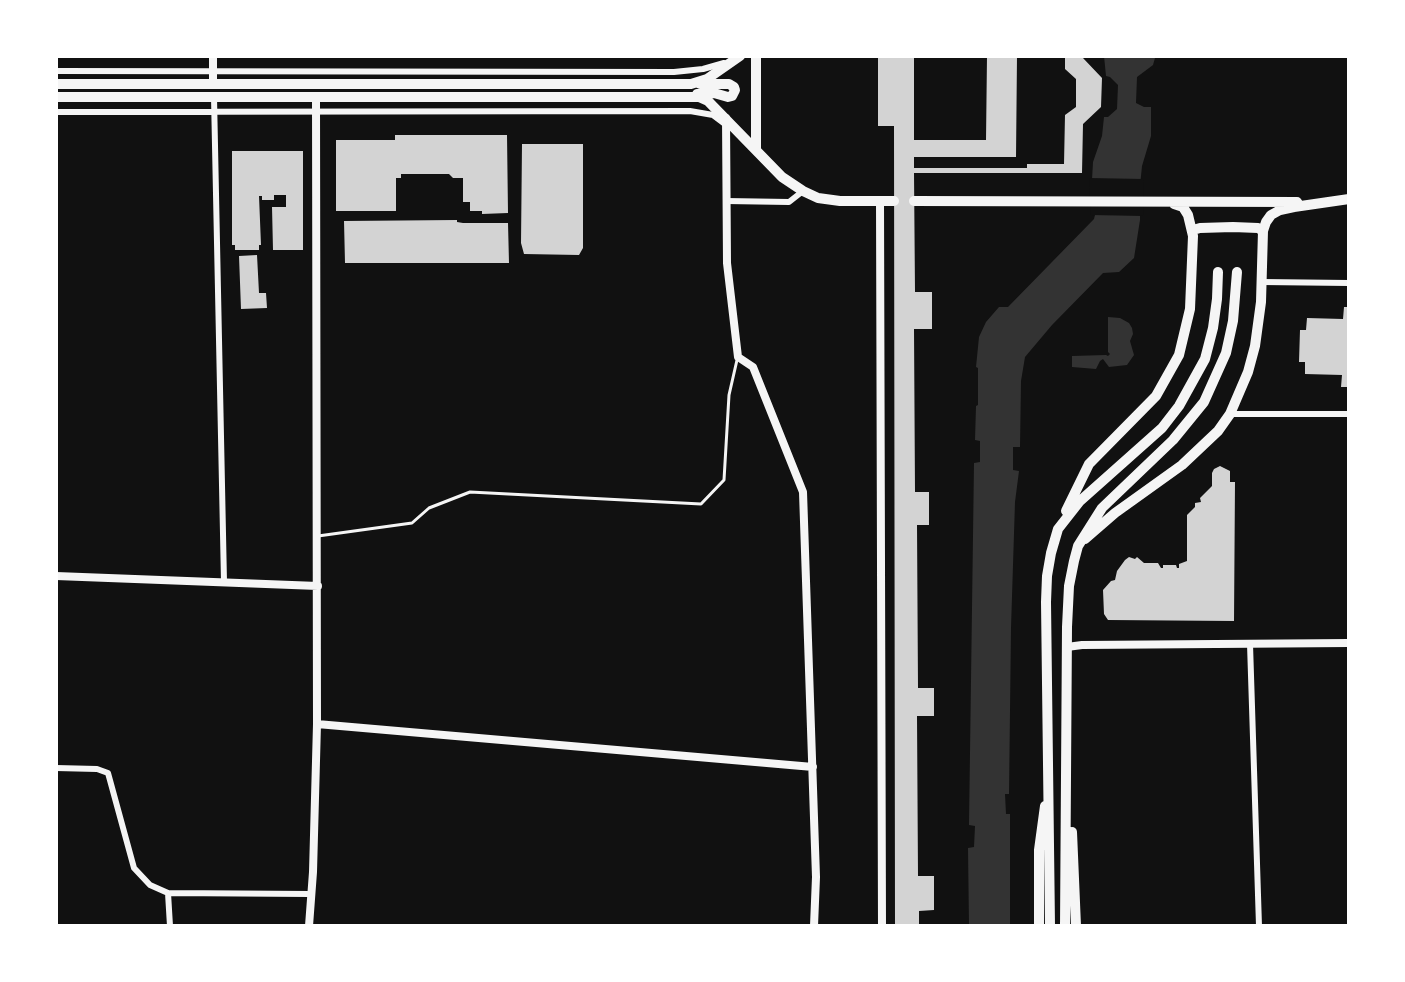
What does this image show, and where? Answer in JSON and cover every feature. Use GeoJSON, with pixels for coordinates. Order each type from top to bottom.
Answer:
{"type":"FeatureCollection","features":[{"type":"Feature","properties":{"kind":"main road"},"geometry":{"type":"LineString","coordinates":[[756,56],[756,149]]}},
{"type":"Feature","properties":{"kind":"main road"},"geometry":{"type":"LineString","coordinates":[[691,84],[707,79],[732,60]]}},
{"type":"Feature","properties":{"kind":"main road"},"geometry":{"type":"LineString","coordinates":[[56,84],[729,84],[735,90],[728,97],[702,93],[683,97]]}},
{"type":"Feature","properties":{"kind":"main road"},"geometry":{"type":"LineString","coordinates":[[56,97],[699,97],[708,101],[782,177],[803,191],[818,198],[840,201],[894,201]]}},
{"type":"Feature","properties":{"kind":"main road"},"geometry":{"type":"LineString","coordinates":[[1078,546],[1115,513],[1191,457],[1218,431],[1230,414],[1248,372],[1255,346],[1260,321],[1263,231],[1271,215],[1280,210],[1349,199]]}},
{"type":"Feature","properties":{"kind":"main road"},"geometry":{"type":"LineString","coordinates":[[914,201],[1323,202]]}},
{"type":"Feature","properties":{"kind":"main road"},"geometry":{"type":"LineString","coordinates":[[1050,926],[1047,589],[1051,553],[1058,529],[1089,464],[1156,396],[1179,355],[1191,300],[1193,230],[1183,207],[1169,201]]}},
{"type":"Feature","properties":{"kind":"main road"},"geometry":{"type":"LineString","coordinates":[[1193,230],[1233,227],[1263,231]]}},
{"type":"Feature","properties":{"kind":"main road"},"geometry":{"type":"LineString","coordinates":[[1058,529],[1080,501],[1162,428],[1179,406],[1205,359],[1215,314],[1218,272]]}},
{"type":"Feature","properties":{"kind":"main road"},"geometry":{"type":"LineString","coordinates":[[1065,926],[1069,586],[1078,546],[1102,508],[1173,440],[1204,402],[1226,353],[1233,321],[1237,272]]}},
{"type":"Feature","properties":{"kind":"main road"},"geometry":{"type":"LineString","coordinates":[[1067,765],[1076,926]]}},
{"type":"Feature","properties":{"kind":"main road"},"geometry":{"type":"LineString","coordinates":[[1039,926],[1039,850],[1049,789]]}},
{"type":"Feature","properties":{"kind":"street"},"geometry":{"type":"LineString","coordinates":[[213,56],[213,84]]}},
{"type":"Feature","properties":{"kind":"street"},"geometry":{"type":"LineString","coordinates":[[56,71],[674,72],[703,69],[732,60]]}},
{"type":"Feature","properties":{"kind":"street"},"geometry":{"type":"LineString","coordinates":[[214,97],[224,582]]}},
{"type":"Feature","properties":{"kind":"street"},"geometry":{"type":"LineString","coordinates":[[309,926],[317,724],[316,98]]}},
{"type":"Feature","properties":{"kind":"street"},"geometry":{"type":"LineString","coordinates":[[56,112],[690,111],[726,121],[727,263],[738,357],[753,367],[803,492],[816,877],[814,926]]}},
{"type":"Feature","properties":{"kind":"street"},"geometry":{"type":"LineString","coordinates":[[726,201],[789,202],[803,191]]}},
{"type":"Feature","properties":{"kind":"street"},"geometry":{"type":"LineString","coordinates":[[880,201],[882,926]]}},
{"type":"Feature","properties":{"kind":"street"},"geometry":{"type":"LineString","coordinates":[[1262,282],[1349,283]]}},
{"type":"Feature","properties":{"kind":"street"},"geometry":{"type":"LineString","coordinates":[[1230,414],[1349,414]]}},
{"type":"Feature","properties":{"kind":"street"},"geometry":{"type":"LineString","coordinates":[[56,576],[318,586]]}},
{"type":"Feature","properties":{"kind":"street"},"geometry":{"type":"LineString","coordinates":[[1067,647],[1349,643]]}},
{"type":"Feature","properties":{"kind":"street"},"geometry":{"type":"LineString","coordinates":[[1250,644],[1259,926]]}},
{"type":"Feature","properties":{"kind":"street"},"geometry":{"type":"LineString","coordinates":[[317,724],[813,767]]}},
{"type":"Feature","properties":{"kind":"street"},"geometry":{"type":"LineString","coordinates":[[56,768],[97,769],[108,773],[134,868],[150,885],[168,893],[310,894]]}},
{"type":"Feature","properties":{"kind":"street"},"geometry":{"type":"LineString","coordinates":[[168,893],[170,926]]}},
{"type":"Feature","properties":{"kind":"lane"},"geometry":{"type":"LineString","coordinates":[[318,536],[412,523],[429,508],[470,492],[701,504],[724,480],[729,395],[738,357]]}},
{"type":"Feature","properties":{"kind":"shaded area"},"geometry":{"type":"Polygon","coordinates":[[[1104,56],[1155,58],[1153,65],[1137,77],[1136,103],[1151,107],[1151,136],[1140,186],[1140,220],[1134,258],[1119,272],[1103,273],[1025,357],[1021,381],[1020,447],[1013,447],[1013,470],[1019,471],[1015,502],[1011,628],[1009,794],[1005,794],[1006,814],[1010,814],[1010,926],[969,926],[968,848],[974,847],[975,826],[969,825],[974,463],[980,462],[980,441],[975,440],[979,337],[986,322],[999,307],[1008,307],[1094,219],[1093,162],[1102,136],[1104,117],[1117,109],[1118,85],[1106,76],[1104,56]]]}},
{"type":"Feature","properties":{"kind":"shaded area"},"geometry":{"type":"Polygon","coordinates":[[[1108,317],[1120,318],[1132,328],[1130,341],[1134,355],[1127,365],[1109,367],[1103,359],[1096,369],[1072,367],[1072,356],[1110,354],[1108,317]]]}},
{"type":"Feature","properties":{"kind":"pier"},"geometry":{"type":"Polygon","coordinates":[[[1089,178],[1144,179],[1143,216],[1091,215],[1089,178]]]}},
{"type":"Feature","properties":{"kind":"building"},"geometry":{"type":"Polygon","coordinates":[[[878,56],[914,56],[914,140],[986,140],[987,56],[1017,56],[1016,157],[914,157],[914,168],[1027,168],[1027,164],[1064,164],[1065,115],[1076,107],[1076,79],[1065,69],[1065,56],[1083,56],[1102,78],[1101,107],[1083,124],[1082,173],[914,173],[915,292],[932,292],[932,329],[914,329],[915,492],[929,492],[929,525],[917,525],[918,688],[934,688],[934,716],[917,716],[918,876],[934,876],[934,910],[919,911],[919,926],[895,926],[894,126],[878,126],[878,56]]]}},
{"type":"Feature","properties":{"kind":"building"},"geometry":{"type":"Polygon","coordinates":[[[395,135],[507,135],[508,213],[470,211],[470,202],[463,202],[463,178],[453,178],[449,174],[401,174],[401,178],[396,178],[396,211],[336,211],[336,140],[395,140],[395,135]]]}},
{"type":"Feature","properties":{"kind":"building"},"geometry":{"type":"Polygon","coordinates":[[[522,144],[583,144],[583,248],[579,255],[524,254],[521,243],[522,144]]]}},
{"type":"Feature","properties":{"kind":"building"},"geometry":{"type":"Polygon","coordinates":[[[232,151],[303,151],[303,250],[273,250],[272,207],[286,207],[286,195],[274,195],[274,200],[262,200],[259,196],[259,250],[235,250],[235,245],[232,245],[232,151]]]}},
{"type":"Feature","properties":{"kind":"building"},"geometry":{"type":"Polygon","coordinates":[[[457,220],[463,223],[508,223],[509,263],[345,263],[344,221],[457,220]]]}},
{"type":"Feature","properties":{"kind":"building"},"geometry":{"type":"Polygon","coordinates":[[[257,255],[259,293],[266,293],[267,308],[241,309],[239,256],[257,255]]]}},
{"type":"Feature","properties":{"kind":"building"},"geometry":{"type":"Polygon","coordinates":[[[1344,307],[1349,307],[1349,387],[1341,387],[1342,375],[1305,374],[1305,362],[1299,362],[1300,330],[1306,330],[1307,318],[1343,319],[1344,307]]]}},
{"type":"Feature","properties":{"kind":"building"},"geometry":{"type":"Polygon","coordinates":[[[1220,466],[1230,471],[1230,482],[1235,482],[1234,621],[1108,620],[1104,614],[1103,590],[1115,580],[1117,571],[1129,557],[1137,557],[1144,563],[1158,563],[1161,568],[1163,565],[1176,565],[1179,568],[1179,564],[1187,561],[1187,515],[1212,486],[1212,473],[1220,466]]]}}]}
